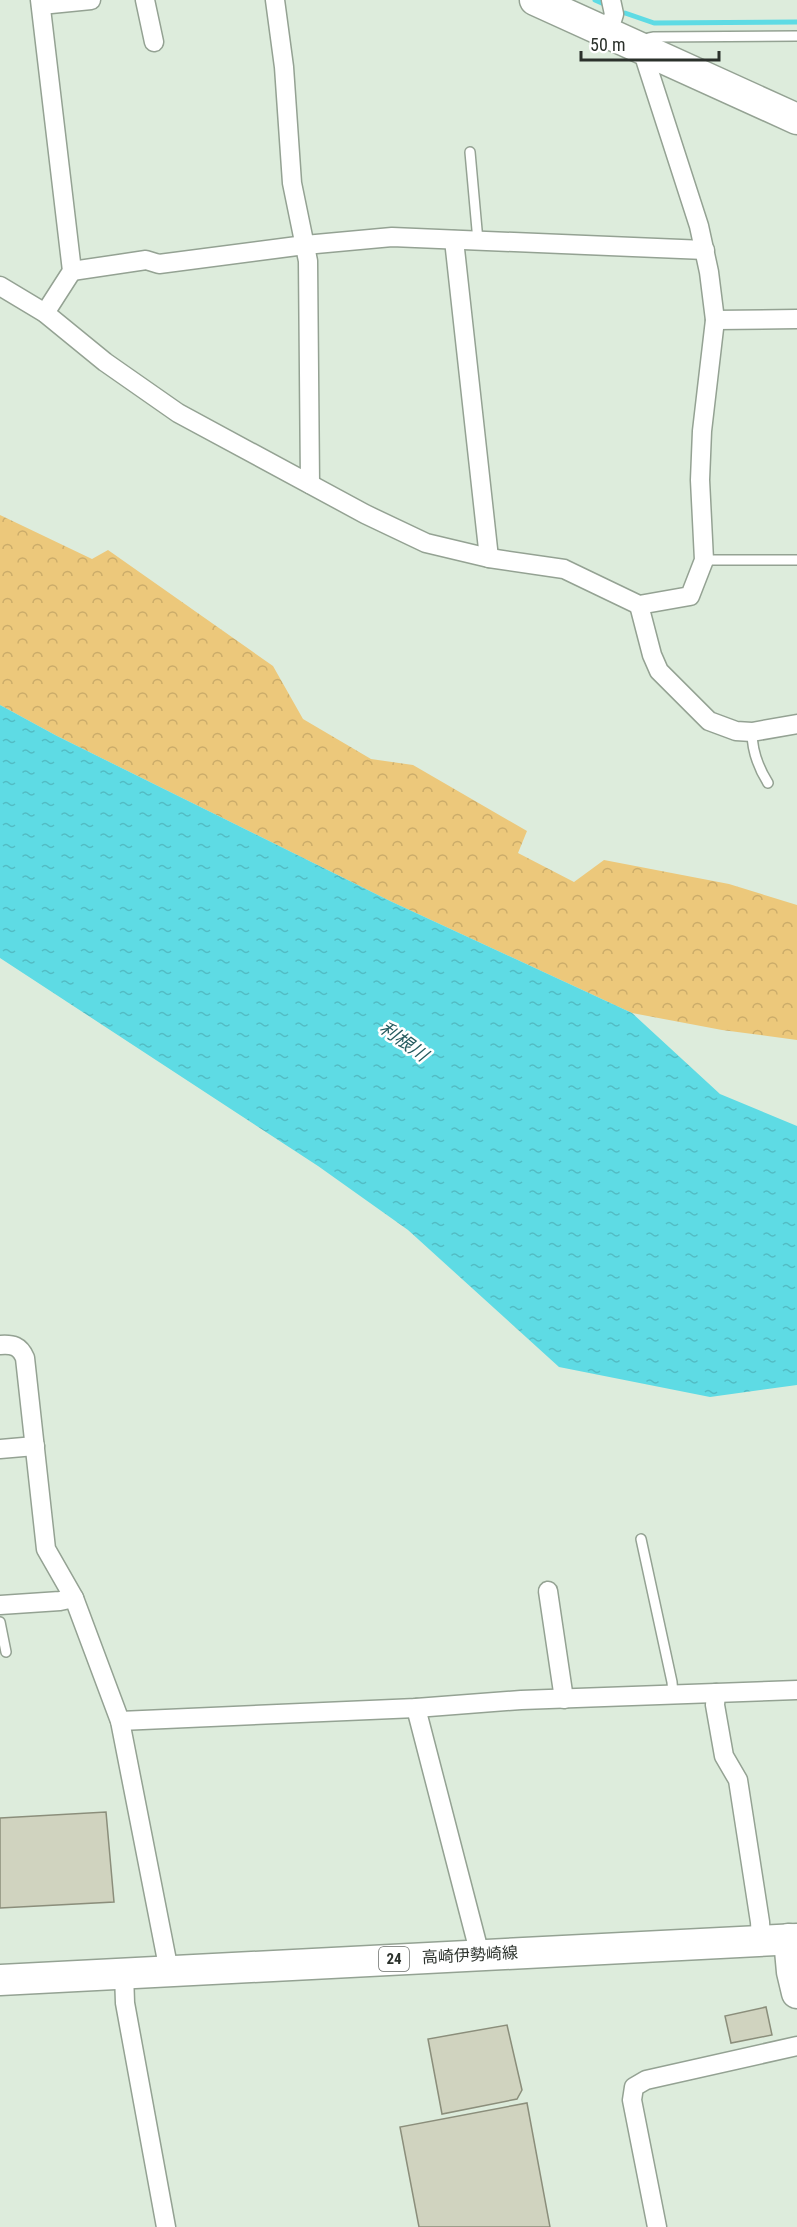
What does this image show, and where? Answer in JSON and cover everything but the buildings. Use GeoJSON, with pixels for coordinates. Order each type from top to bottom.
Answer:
{"type":"FeatureCollection","features":[{"type":"Feature","properties":{"kind":"main road"},"geometry":{"type":"LineString","coordinates":[[536,0],[797,119]]}},
{"type":"Feature","properties":{"kind":"main road"},"geometry":{"type":"LineString","coordinates":[[782,1939],[797,1993]]}},
{"type":"Feature","properties":{"kind":"main road","name":"高崎伊勢崎線"},"geometry":{"type":"LineString","coordinates":[[0,1980],[782,1939]]}},
{"type":"Feature","properties":{"kind":"street"},"geometry":{"type":"LineString","coordinates":[[45,313],[72,271],[40,3],[91,0]]}},
{"type":"Feature","properties":{"kind":"street"},"geometry":{"type":"LineString","coordinates":[[145,0],[154,42]]}},
{"type":"Feature","properties":{"kind":"street"},"geometry":{"type":"LineString","coordinates":[[275,0],[284,67],[292,183],[308,261],[310,484]]}},
{"type":"Feature","properties":{"kind":"street"},"geometry":{"type":"LineString","coordinates":[[608,33],[614,14],[611,0]]}},
{"type":"Feature","properties":{"kind":"street"},"geometry":{"type":"LineString","coordinates":[[0,286],[45,313],[105,362],[178,413],[426,543],[489,558],[564,569],[639,605],[690,596],[704,560],[700,480],[702,431],[715,320],[705,250],[699,226],[646,62],[646,51]]}},
{"type":"Feature","properties":{"kind":"street"},"geometry":{"type":"LineString","coordinates":[[72,271],[146,260],[159,264],[305,245],[392,237],[705,250]]}},
{"type":"Feature","properties":{"kind":"street"},"geometry":{"type":"LineString","coordinates":[[454,240],[489,558]]}},
{"type":"Feature","properties":{"kind":"street"},"geometry":{"type":"LineString","coordinates":[[715,320],[797,319]]}},
{"type":"Feature","properties":{"kind":"street"},"geometry":{"type":"LineString","coordinates":[[639,605],[652,655],[659,671],[709,721],[736,731],[752,732],[797,724]]}},
{"type":"Feature","properties":{"kind":"street"},"geometry":{"type":"LineString","coordinates":[[0,1345],[16,1346],[25,1358],[46,1549],[74,1598],[120,1721],[169,1971]]}},
{"type":"Feature","properties":{"kind":"street"},"geometry":{"type":"LineString","coordinates":[[0,1449],[34,1446]]}},
{"type":"Feature","properties":{"kind":"street"},"geometry":{"type":"LineString","coordinates":[[548,1591],[564,1699]]}},
{"type":"Feature","properties":{"kind":"street"},"geometry":{"type":"LineString","coordinates":[[0,1605],[60,1602],[74,1598]]}},
{"type":"Feature","properties":{"kind":"street"},"geometry":{"type":"LineString","coordinates":[[120,1721],[416,1708],[521,1700],[797,1690]]}},
{"type":"Feature","properties":{"kind":"street"},"geometry":{"type":"LineString","coordinates":[[716,1693],[715,1705],[724,1756],[738,1780],[760,1922],[782,1939]]}},
{"type":"Feature","properties":{"kind":"street"},"geometry":{"type":"LineString","coordinates":[[416,1708],[480,1955]]}},
{"type":"Feature","properties":{"kind":"street"},"geometry":{"type":"LineString","coordinates":[[124,1973],[125,2003],[166,2227]]}},
{"type":"Feature","properties":{"kind":"street"},"geometry":{"type":"LineString","coordinates":[[657,2227],[632,2100],[634,2087],[646,2080],[797,2046]]}},
{"type":"Feature","properties":{"kind":"lane"},"geometry":{"type":"LineString","coordinates":[[646,51],[649,38],[654,37],[797,36]]}},
{"type":"Feature","properties":{"kind":"lane"},"geometry":{"type":"LineString","coordinates":[[470,152],[478,241]]}},
{"type":"Feature","properties":{"kind":"lane"},"geometry":{"type":"LineString","coordinates":[[704,560],[797,560]]}},
{"type":"Feature","properties":{"kind":"lane"},"geometry":{"type":"LineString","coordinates":[[752,732],[752,743],[758,764],[768,783]]}},
{"type":"Feature","properties":{"kind":"lane"},"geometry":{"type":"LineString","coordinates":[[641,1539],[673,1694]]}},
{"type":"Feature","properties":{"kind":"lane"},"geometry":{"type":"LineString","coordinates":[[0,1622],[6,1652]]}},
{"type":"Feature","properties":{"kind":"green space"},"geometry":{"type":"Polygon","coordinates":[[[0,515],[92,559],[108,550],[273,666],[303,719],[371,759],[413,765],[527,831],[518,853],[574,882],[604,860],[729,884],[797,905],[797,1040],[722,1030],[632,1013],[390,901],[57,736],[0,705],[0,515]]]}},
{"type":"Feature","properties":{"kind":"water","name":"利根川"},"geometry":{"type":"Polygon","coordinates":[[[0,705],[57,736],[390,901],[632,1013],[720,1094],[797,1126],[797,1385],[710,1397],[559,1367],[408,1230],[318,1166],[0,958],[0,705]]]}},
{"type":"Feature","properties":{"kind":"waterway"},"geometry":{"type":"LineString","coordinates":[[595,0],[604,4]]}},
{"type":"Feature","properties":{"kind":"waterway"},"geometry":{"type":"LineString","coordinates":[[625,13],[654,23],[797,22]]}}]}
